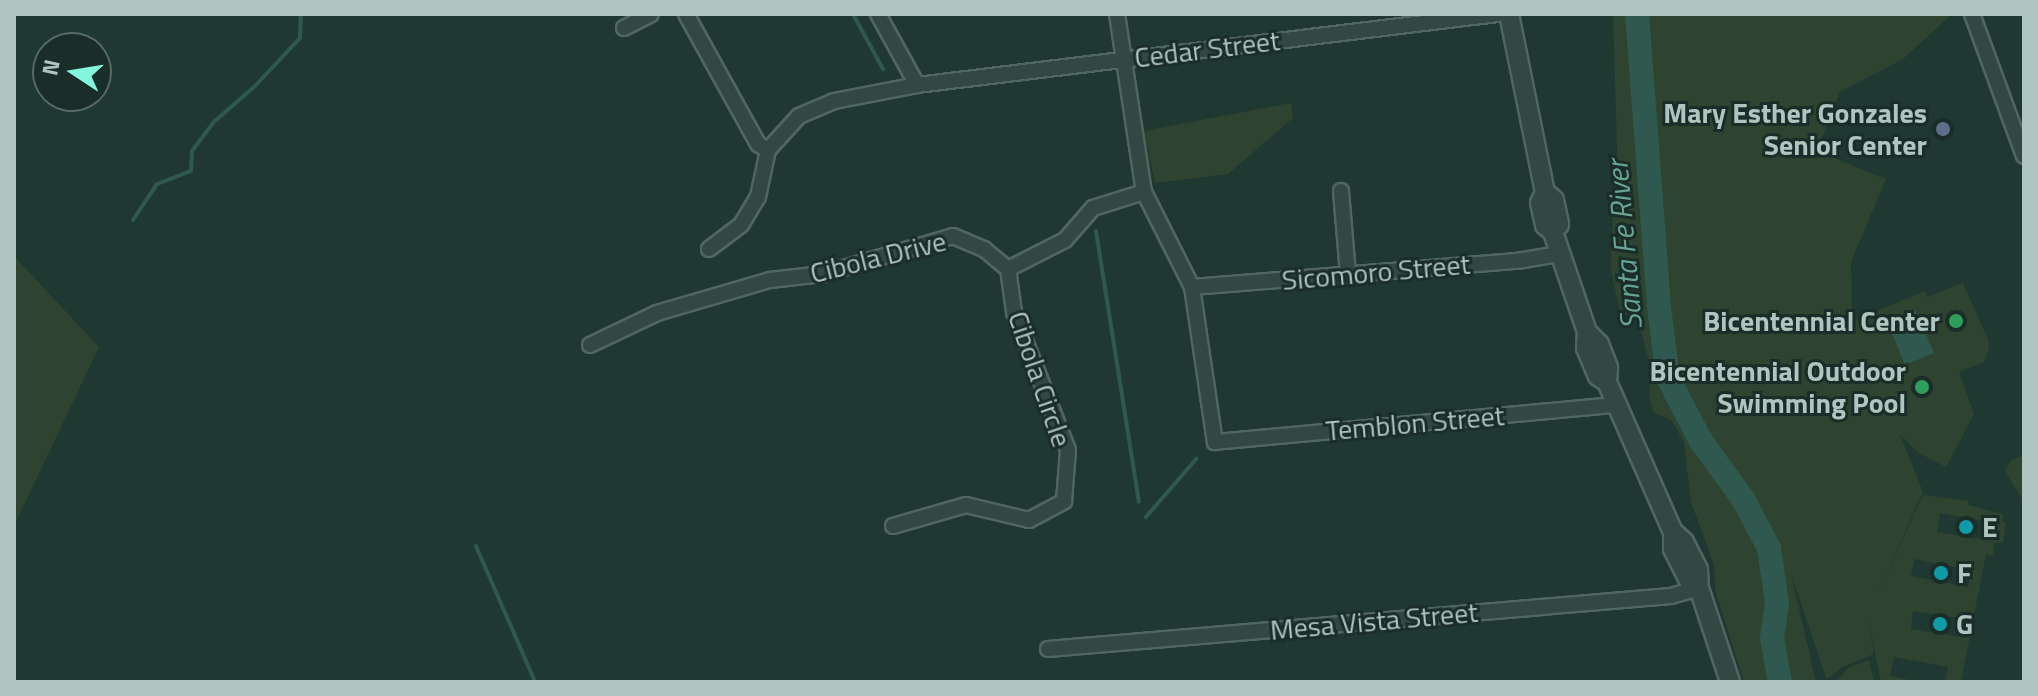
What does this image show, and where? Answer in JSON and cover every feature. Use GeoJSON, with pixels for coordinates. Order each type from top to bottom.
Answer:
{"type":"FeatureCollection","features":[{"type":"Feature","properties":{"kind":"street"},"geometry":{"type":"LineString","coordinates":[[624,28],[651,14]]}},
{"type":"Feature","properties":{"kind":"street"},"geometry":{"type":"LineString","coordinates":[[686,14],[758,144],[768,150],[758,197],[741,225],[709,249]]}},
{"type":"Feature","properties":{"kind":"street"},"geometry":{"type":"LineString","coordinates":[[878,14],[917,85]]}},
{"type":"Feature","properties":{"kind":"street"},"geometry":{"type":"LineString","coordinates":[[1117,14],[1144,192],[1192,287]]}},
{"type":"Feature","properties":{"kind":"street","name":"Cedar Street"},"geometry":{"type":"LineString","coordinates":[[768,150],[799,116],[834,101],[917,85],[1498,14]]}},
{"type":"Feature","properties":{"kind":"street"},"geometry":{"type":"LineString","coordinates":[[1509,14],[1545,192],[1540,203],[1546,229],[1553,232],[1587,332],[1586,348],[1598,376],[1607,382],[1673,532],[1684,542],[1698,570],[1699,588],[1730,682]]}},
{"type":"Feature","properties":{"kind":"street"},"geometry":{"type":"LineString","coordinates":[[1972,14],[2024,156]]}},
{"type":"Feature","properties":{"kind":"street"},"geometry":{"type":"LineString","coordinates":[[1341,191],[1348,275]]}},
{"type":"Feature","properties":{"kind":"street"},"geometry":{"type":"LineString","coordinates":[[1008,269],[1065,240],[1093,208],[1144,192]]}},
{"type":"Feature","properties":{"kind":"street","name":"Cibola Drive"},"geometry":{"type":"LineString","coordinates":[[590,345],[657,313],[770,280],[823,274],[953,236],[984,249],[1008,269]]}},
{"type":"Feature","properties":{"kind":"street","name":"Sicomoro Street"},"geometry":{"type":"LineString","coordinates":[[1192,287],[1559,254]]}},
{"type":"Feature","properties":{"kind":"street","name":"Cibola Circle"},"geometry":{"type":"LineString","coordinates":[[893,526],[966,505],[1029,520],[1064,501],[1068,450],[1014,312],[1008,269]]}},
{"type":"Feature","properties":{"kind":"street","name":"Temblon Street"},"geometry":{"type":"LineString","coordinates":[[1192,287],[1215,442],[1616,405]]}},
{"type":"Feature","properties":{"kind":"street","name":"Mesa Vista Street"},"geometry":{"type":"LineString","coordinates":[[1048,649],[1671,596],[1699,588]]}},
{"type":"Feature","properties":{"kind":"shaded area"},"geometry":{"type":"Polygon","coordinates":[[[1613,14],[1952,14],[1903,59],[1840,92],[1817,151],[1886,179],[1851,262],[1852,321],[1925,291],[1927,297],[1963,283],[1988,339],[1989,348],[1984,362],[1959,372],[1974,414],[1946,467],[1919,453],[1900,435],[1923,492],[1876,598],[1923,495],[1969,501],[1968,505],[2003,514],[2002,522],[2006,523],[2003,543],[1995,542],[1993,555],[1986,554],[1961,682],[1945,682],[1948,667],[1894,657],[1890,676],[1919,682],[1881,682],[1868,618],[1874,654],[1842,667],[1827,680],[1791,574],[1816,682],[1744,682],[1715,590],[1714,565],[1691,502],[1684,442],[1672,421],[1653,412],[1649,396],[1651,370],[1638,319],[1620,311],[1610,267],[1617,149],[1613,14]],[[1940,513],[1937,532],[1991,541],[1994,523],[1940,513]],[[1914,559],[1911,576],[1968,587],[1971,570],[1914,559]],[[1913,611],[1911,629],[1967,638],[1969,620],[1913,611]]]}},
{"type":"Feature","properties":{"kind":"shaded area"},"geometry":{"type":"Polygon","coordinates":[[[1291,103],[1293,118],[1228,174],[1155,183],[1144,131],[1291,103]]]}},
{"type":"Feature","properties":{"kind":"shaded area"},"geometry":{"type":"Polygon","coordinates":[[[14,256],[99,347],[14,526],[14,256]]]}},
{"type":"Feature","properties":{"kind":"shaded area"},"geometry":{"type":"Polygon","coordinates":[[[1915,310],[1934,353],[1905,365],[1887,322],[1915,310]]]}},
{"type":"Feature","properties":{"kind":"shaded area"},"geometry":{"type":"Polygon","coordinates":[[[2024,455],[2024,502],[2005,472],[2011,461],[2024,455]]]}},
{"type":"Feature","properties":{"kind":"shaded area"},"geometry":{"type":"Polygon","coordinates":[[[1869,660],[1874,682],[1835,682],[1848,668],[1869,660]]]}},
{"type":"Feature","properties":{"kind":"waterway"},"geometry":{"type":"LineString","coordinates":[[133,220],[157,184],[191,171],[192,151],[215,121],[255,86],[300,38],[301,14]]}},
{"type":"Feature","properties":{"kind":"waterway"},"geometry":{"type":"LineString","coordinates":[[853,14],[883,69]]}},
{"type":"Feature","properties":{"kind":"waterway","name":"Santa Fe River"},"geometry":{"type":"LineString","coordinates":[[1637,14],[1659,307],[1668,378],[1701,441],[1743,499],[1769,548],[1777,603],[1772,638],[1780,682]]}},
{"type":"Feature","properties":{"kind":"waterway"},"geometry":{"type":"LineString","coordinates":[[1096,231],[1139,502]]}},
{"type":"Feature","properties":{"kind":"waterway"},"geometry":{"type":"LineString","coordinates":[[1146,517],[1196,459]]}},
{"type":"Feature","properties":{"kind":"waterway"},"geometry":{"type":"LineString","coordinates":[[476,546],[535,682]]}},
{"type":"Feature","properties":{"kind":"place","name":"Mary Esther Gonzales Senior Center"},"geometry":{"type":"Point","coordinates":[1943,129]}},
{"type":"Feature","properties":{"kind":"place","name":"Bicentennial Center"},"geometry":{"type":"Point","coordinates":[1956,321]}},
{"type":"Feature","properties":{"kind":"place","name":"Bicentennial Outdoor Swimming Pool"},"geometry":{"type":"Point","coordinates":[1922,387]}},
{"type":"Feature","properties":{"kind":"place","name":"E"},"geometry":{"type":"Point","coordinates":[1966,527]}},
{"type":"Feature","properties":{"kind":"place","name":"F"},"geometry":{"type":"Point","coordinates":[1941,573]}},
{"type":"Feature","properties":{"kind":"place","name":"G"},"geometry":{"type":"Point","coordinates":[1940,624]}}]}
